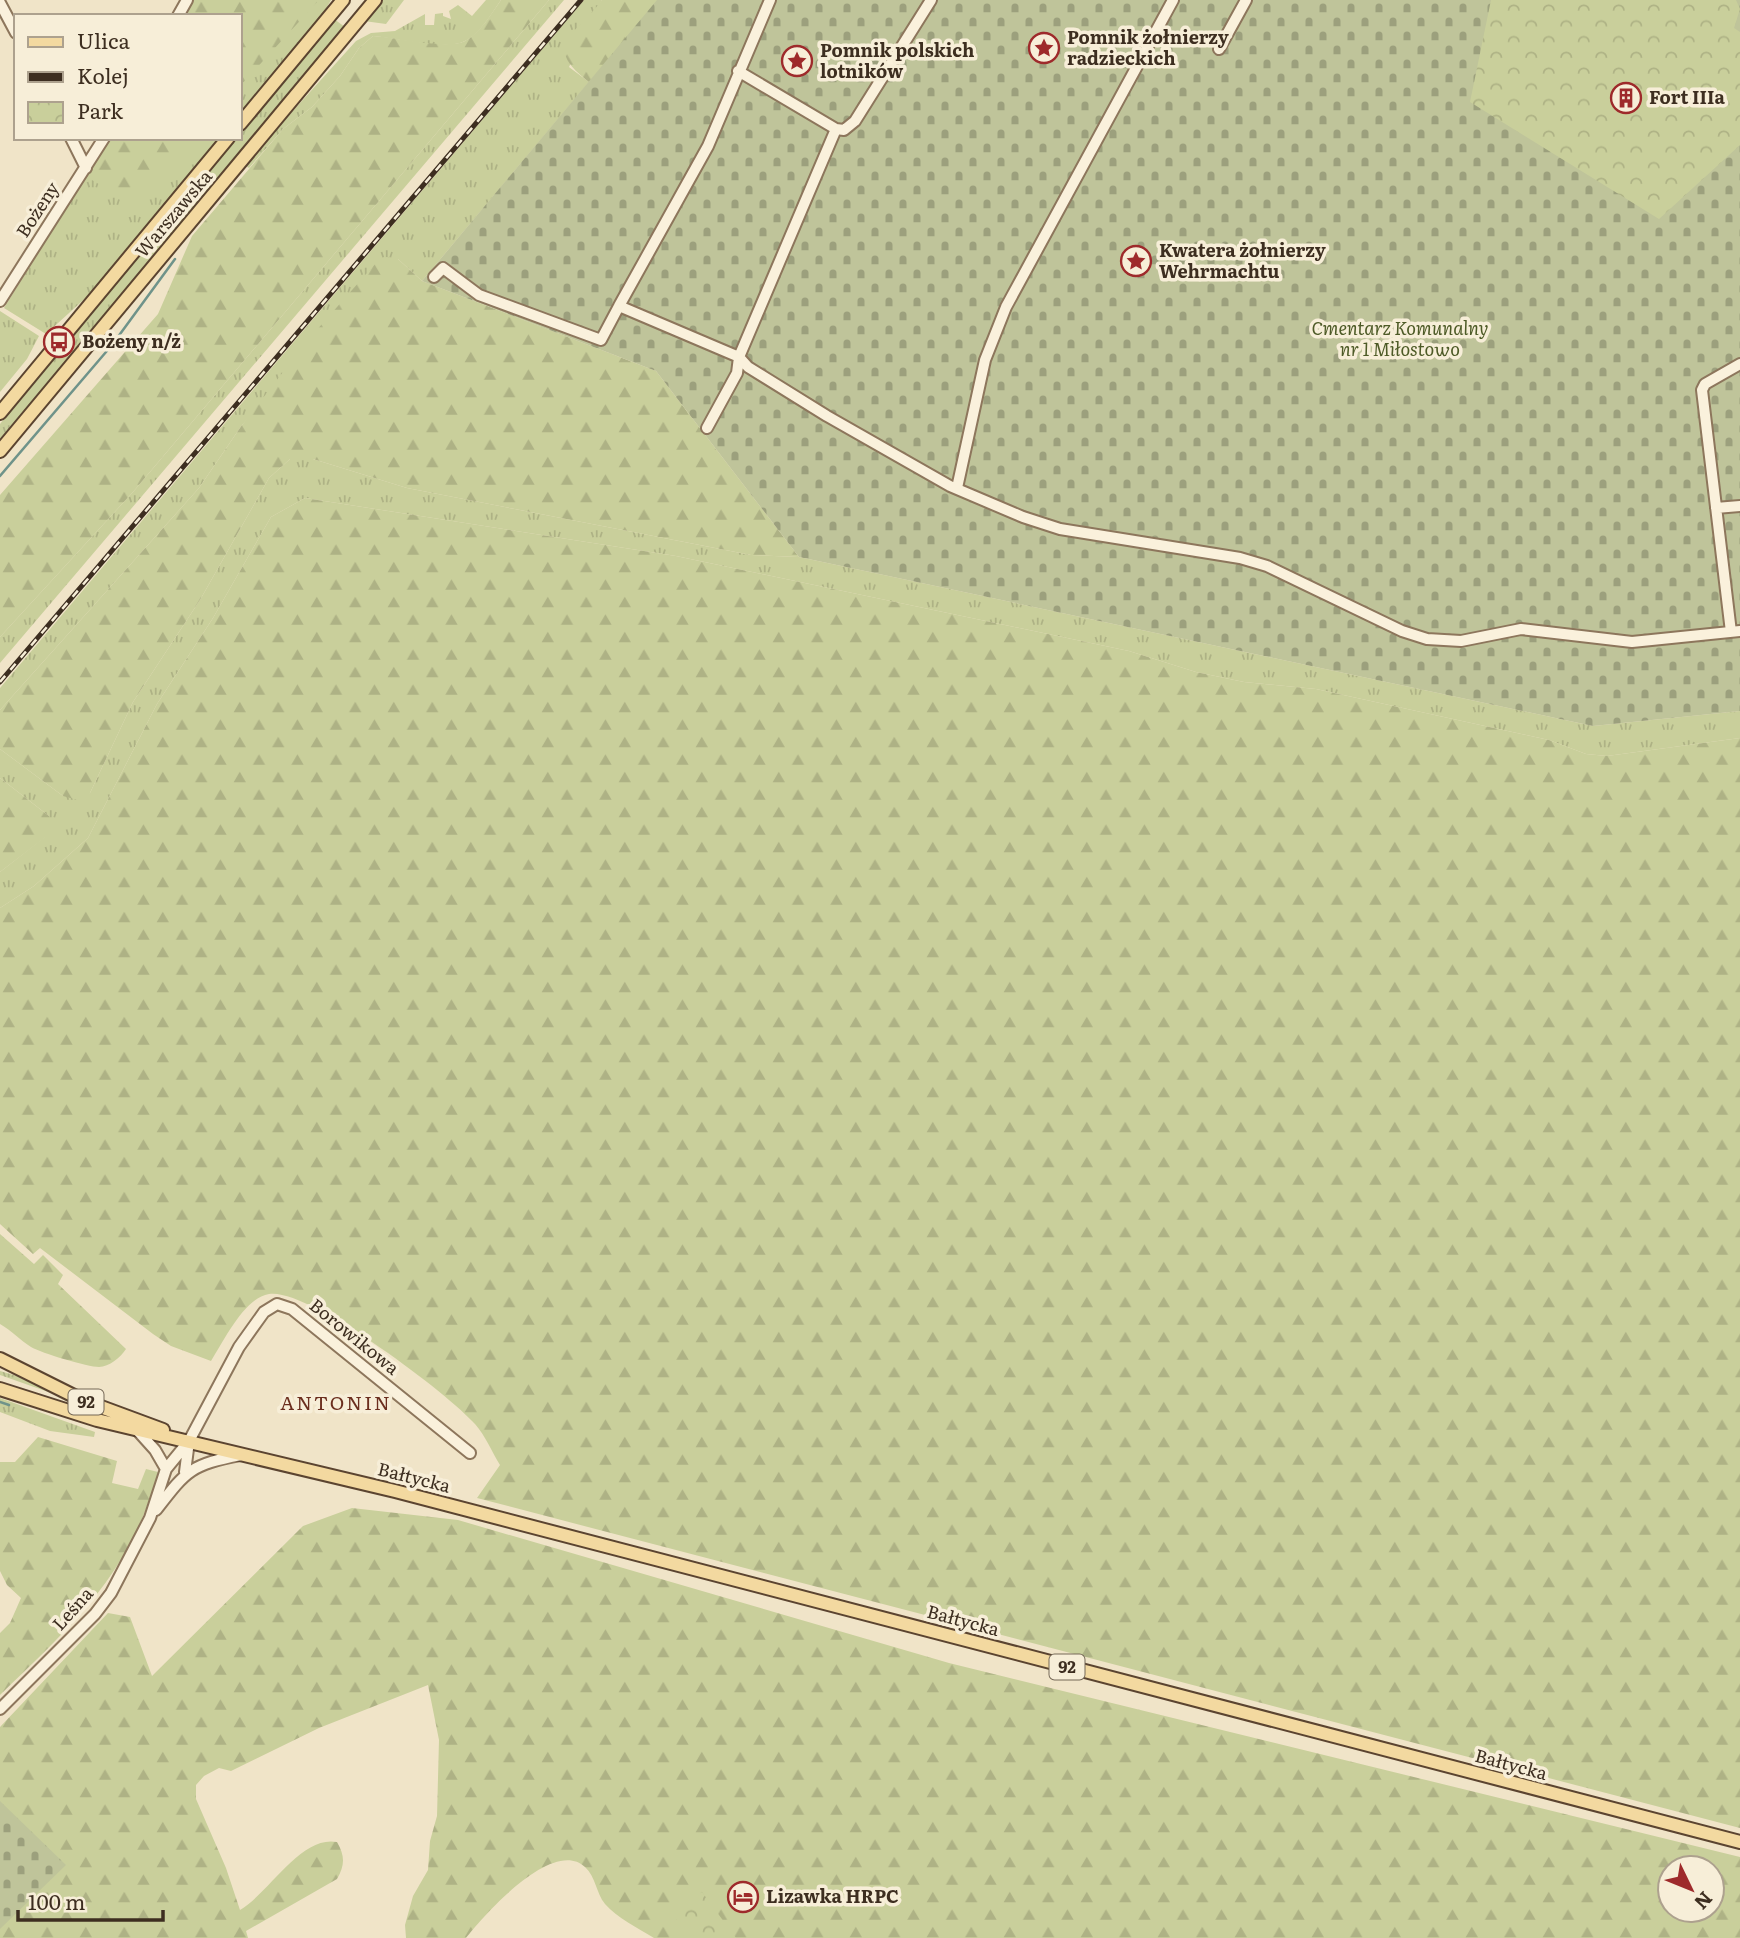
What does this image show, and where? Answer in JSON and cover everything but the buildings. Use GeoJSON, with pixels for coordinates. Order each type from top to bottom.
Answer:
{"type":"FeatureCollection","features":[{"type":"Feature","properties":{"kind":"main road","name":"Warszawska"},"geometry":{"type":"LineString","coordinates":[[0,451],[375,0]]}},
{"type":"Feature","properties":{"kind":"main road"},"geometry":{"type":"LineString","coordinates":[[242,122],[339,4],[355,24]]}},
{"type":"Feature","properties":{"kind":"main road","name":"Warszawska"},"geometry":{"type":"LineString","coordinates":[[0,413],[226,140]]}},
{"type":"Feature","properties":{"kind":"main road","name":"Bałtycka"},"geometry":{"type":"LineString","coordinates":[[0,1359],[82,1400],[157,1427],[175,1438]]}},
{"type":"Feature","properties":{"kind":"main road","name":"Bałtycka"},"geometry":{"type":"LineString","coordinates":[[0,1390],[137,1430],[395,1491],[1740,1843]]}},
{"type":"Feature","properties":{"kind":"street"},"geometry":{"type":"LineString","coordinates":[[434,277],[443,268],[479,295],[601,340],[708,146],[738,71],[771,0]]}},
{"type":"Feature","properties":{"kind":"street"},"geometry":{"type":"LineString","coordinates":[[738,71],[836,130],[848,128],[931,0]]}},
{"type":"Feature","properties":{"kind":"street"},"geometry":{"type":"LineString","coordinates":[[957,488],[985,360],[1006,307],[1173,0]]}},
{"type":"Feature","properties":{"kind":"street"},"geometry":{"type":"LineString","coordinates":[[1219,49],[1246,0]]}},
{"type":"Feature","properties":{"kind":"street"},"geometry":{"type":"LineString","coordinates":[[0,4],[14,29]]}},
{"type":"Feature","properties":{"kind":"street"},"geometry":{"type":"LineString","coordinates":[[707,428],[737,373],[738,357],[836,130]]}},
{"type":"Feature","properties":{"kind":"street"},"geometry":{"type":"LineString","coordinates":[[72,140],[86,168]]}},
{"type":"Feature","properties":{"kind":"street","name":"Bożeny"},"geometry":{"type":"LineString","coordinates":[[1,299],[103,140]]}},
{"type":"Feature","properties":{"kind":"street"},"geometry":{"type":"LineString","coordinates":[[619,306],[738,357],[748,367],[805,403],[957,488],[1023,517],[1060,529],[1204,550],[1266,566],[1402,631],[1427,639],[1461,641],[1521,629],[1632,642],[1736,631],[1716,509],[1702,390],[1705,384],[1740,364]]}},
{"type":"Feature","properties":{"kind":"street"},"geometry":{"type":"LineString","coordinates":[[1716,509],[1740,506]]}},
{"type":"Feature","properties":{"kind":"street","name":"Borowikowa"},"geometry":{"type":"LineString","coordinates":[[189,1441],[234,1354],[264,1312],[277,1304],[292,1309],[470,1453]]}},
{"type":"Feature","properties":{"kind":"street"},"geometry":{"type":"LineString","coordinates":[[137,1430],[155,1450],[166,1469]]}},
{"type":"Feature","properties":{"kind":"street","name":"Leśna"},"geometry":{"type":"LineString","coordinates":[[0,1709],[95,1614],[111,1593],[150,1518],[166,1469],[189,1441]]}},
{"type":"Feature","properties":{"kind":"street","name":"Leśna"},"geometry":{"type":"LineString","coordinates":[[150,1518],[185,1472],[189,1441]]}},
{"type":"Feature","properties":{"kind":"street"},"geometry":{"type":"LineString","coordinates":[[185,1472],[209,1461],[241,1455]]}},
{"type":"Feature","properties":{"kind":"green space"},"geometry":{"type":"Polygon","coordinates":[[[194,0],[331,0],[320,19],[242,114],[242,14],[185,14],[194,0]]]}},
{"type":"Feature","properties":{"kind":"green space"},"geometry":{"type":"Polygon","coordinates":[[[196,0],[319,0],[242,84],[242,14],[188,14],[196,0]]]}},
{"type":"Feature","properties":{"kind":"green space"},"geometry":{"type":"Polygon","coordinates":[[[381,0],[404,0],[386,24],[364,21],[381,0]]]}},
{"type":"Feature","properties":{"kind":"green space"},"geometry":{"type":"Polygon","coordinates":[[[486,0],[501,0],[478,31],[460,43],[429,44],[373,36],[359,48],[340,76],[312,107],[283,129],[249,168],[244,165],[356,41],[371,33],[395,31],[425,14],[425,25],[434,25],[435,14],[443,13],[443,16],[451,19],[449,11],[458,5],[472,16],[486,0]]]}},
{"type":"Feature","properties":{"kind":"green space"},"geometry":{"type":"Polygon","coordinates":[[[501,0],[549,0],[133,492],[0,637],[0,495],[158,314],[192,236],[283,129],[312,107],[340,76],[359,48],[373,36],[434,44],[465,41],[476,33],[501,0]]]}},
{"type":"Feature","properties":{"kind":"green space"},"geometry":{"type":"Polygon","coordinates":[[[549,0],[564,0],[0,663],[0,637],[133,492],[549,0]]]}},
{"type":"Feature","properties":{"kind":"green space"},"geometry":{"type":"Polygon","coordinates":[[[584,0],[602,0],[569,67],[589,82],[422,281],[398,259],[242,425],[199,488],[0,710],[0,688],[584,0]]]}},
{"type":"Feature","properties":{"kind":"green space"},"geometry":{"type":"Polygon","coordinates":[[[602,0],[661,0],[589,82],[574,69],[565,49],[567,40],[602,0]]]}},
{"type":"Feature","properties":{"kind":"green space","name":"Cmentarz Komunalny nr 1 Miłostowo"},"geometry":{"type":"Polygon","coordinates":[[[657,0],[1740,0],[1740,711],[1593,726],[799,557],[656,371],[422,281],[657,0]]]}},
{"type":"Feature","properties":{"kind":"green space","name":"Fort IIIa"},"geometry":{"type":"Polygon","coordinates":[[[1491,0],[1736,0],[1740,9],[1734,28],[1740,32],[1740,145],[1659,219],[1470,102],[1491,0]]]}},
{"type":"Feature","properties":{"kind":"green space"},"geometry":{"type":"Polygon","coordinates":[[[334,19],[345,27],[0,440],[0,424],[233,140],[242,140],[242,130],[334,19]]]}},
{"type":"Feature","properties":{"kind":"green space"},"geometry":{"type":"Polygon","coordinates":[[[108,140],[219,140],[91,293],[46,334],[4,308],[108,140]]]}},
{"type":"Feature","properties":{"kind":"green space"},"geometry":{"type":"Polygon","coordinates":[[[112,140],[196,140],[135,202],[118,196],[89,178],[112,140]]]}},
{"type":"Feature","properties":{"kind":"green space"},"geometry":{"type":"Polygon","coordinates":[[[387,257],[398,259],[422,281],[656,371],[799,557],[751,555],[407,488],[313,459],[290,459],[269,478],[200,600],[133,702],[90,793],[81,801],[63,796],[0,749],[0,710],[199,488],[242,425],[307,341],[375,264],[387,257]]]}},
{"type":"Feature","properties":{"kind":"green space"},"geometry":{"type":"Polygon","coordinates":[[[0,311],[39,336],[27,359],[0,392],[0,311]]]}},
{"type":"Feature","properties":{"kind":"green space"},"geometry":{"type":"Polygon","coordinates":[[[290,459],[313,459],[407,488],[751,555],[799,557],[1593,726],[1740,711],[1740,738],[1607,756],[1586,754],[1549,740],[1316,689],[1244,682],[1196,672],[1129,651],[676,556],[305,498],[271,517],[213,618],[157,704],[88,838],[34,886],[0,908],[0,872],[46,836],[49,816],[0,778],[0,749],[63,796],[90,793],[133,702],[200,600],[269,478],[290,459]]]}},
{"type":"Feature","properties":{"kind":"green space"},"geometry":{"type":"Polygon","coordinates":[[[305,498],[676,556],[1129,651],[1196,672],[1244,682],[1316,689],[1549,740],[1586,754],[1607,756],[1740,738],[1740,1828],[477,1498],[500,1465],[479,1428],[408,1367],[344,1324],[288,1296],[269,1294],[251,1303],[243,1312],[211,1361],[171,1346],[40,1248],[33,1254],[0,1224],[0,908],[34,886],[88,838],[157,704],[213,618],[271,517],[305,498]]]}},
{"type":"Feature","properties":{"kind":"green space"},"geometry":{"type":"Polygon","coordinates":[[[0,778],[49,816],[53,826],[47,836],[0,872],[0,778]]]}},
{"type":"Feature","properties":{"kind":"green space"},"geometry":{"type":"Polygon","coordinates":[[[0,1234],[34,1264],[43,1255],[63,1275],[58,1284],[126,1349],[121,1355],[103,1367],[75,1362],[31,1347],[0,1324],[0,1234]]]}},
{"type":"Feature","properties":{"kind":"green space"},"geometry":{"type":"Polygon","coordinates":[[[0,1371],[24,1378],[54,1394],[0,1375],[0,1371]]]}},
{"type":"Feature","properties":{"kind":"green space"},"geometry":{"type":"Polygon","coordinates":[[[0,1398],[95,1432],[94,1437],[50,1431],[0,1412],[0,1398]]]}},
{"type":"Feature","properties":{"kind":"green space"},"geometry":{"type":"Polygon","coordinates":[[[38,1437],[117,1461],[112,1483],[138,1489],[146,1469],[158,1472],[132,1540],[96,1596],[52,1645],[0,1695],[0,1633],[10,1623],[21,1598],[7,1585],[0,1571],[0,1462],[15,1462],[38,1437]]]}},
{"type":"Feature","properties":{"kind":"green space"},"geometry":{"type":"Polygon","coordinates":[[[352,1508],[458,1520],[949,1663],[1740,1857],[1740,1938],[654,1938],[610,1909],[602,1900],[589,1871],[571,1860],[555,1862],[520,1883],[466,1938],[406,1938],[405,1925],[413,1896],[428,1870],[430,1841],[437,1816],[439,1740],[428,1685],[319,1728],[231,1771],[219,1768],[204,1776],[196,1785],[196,1799],[226,1868],[240,1910],[311,1847],[324,1842],[337,1842],[342,1852],[343,1865],[337,1879],[246,1931],[248,1938],[0,1938],[0,1727],[108,1613],[130,1617],[152,1676],[303,1526],[352,1508]]]}},
{"type":"Feature","properties":{"kind":"green space"},"geometry":{"type":"Polygon","coordinates":[[[0,1801],[66,1865],[0,1929],[0,1801]]]}},
{"type":"Feature","properties":{"kind":"green space"},"geometry":{"type":"Polygon","coordinates":[[[702,1892],[736,1938],[691,1938],[671,1913],[702,1892]]]}},
{"type":"Feature","properties":{"kind":"waterway"},"geometry":{"type":"LineString","coordinates":[[0,476],[112,345],[175,259]]}},
{"type":"Feature","properties":{"kind":"waterway"},"geometry":{"type":"LineString","coordinates":[[0,1402],[9,1405]]}},
{"type":"Feature","properties":{"kind":"railway"},"geometry":{"type":"LineString","coordinates":[[0,682],[581,0]]}},
{"type":"Feature","properties":{"kind":"place","name":"Pomnik żołnierzy radzieckich"},"geometry":{"type":"Point","coordinates":[1044,48]}},
{"type":"Feature","properties":{"kind":"place","name":"Pomnik polskich lotników"},"geometry":{"type":"Point","coordinates":[797,61]}},
{"type":"Feature","properties":{"kind":"place","name":"Fort IIIa"},"geometry":{"type":"Point","coordinates":[1626,98]}},
{"type":"Feature","properties":{"kind":"place","name":"Kwatera żołnierzy Wehrmachtu"},"geometry":{"type":"Point","coordinates":[1136,261]}},
{"type":"Feature","properties":{"kind":"place","name":"Bożeny n/ż"},"geometry":{"type":"Point","coordinates":[59,342]}},
{"type":"Feature","properties":{"kind":"place","name":"Lizawka HRPC"},"geometry":{"type":"Point","coordinates":[743,1897]}},
{"type":"Feature","properties":{"kind":"district","name":"ANTONIN"},"geometry":{"type":"Point","coordinates":[336,1403]}}]}
